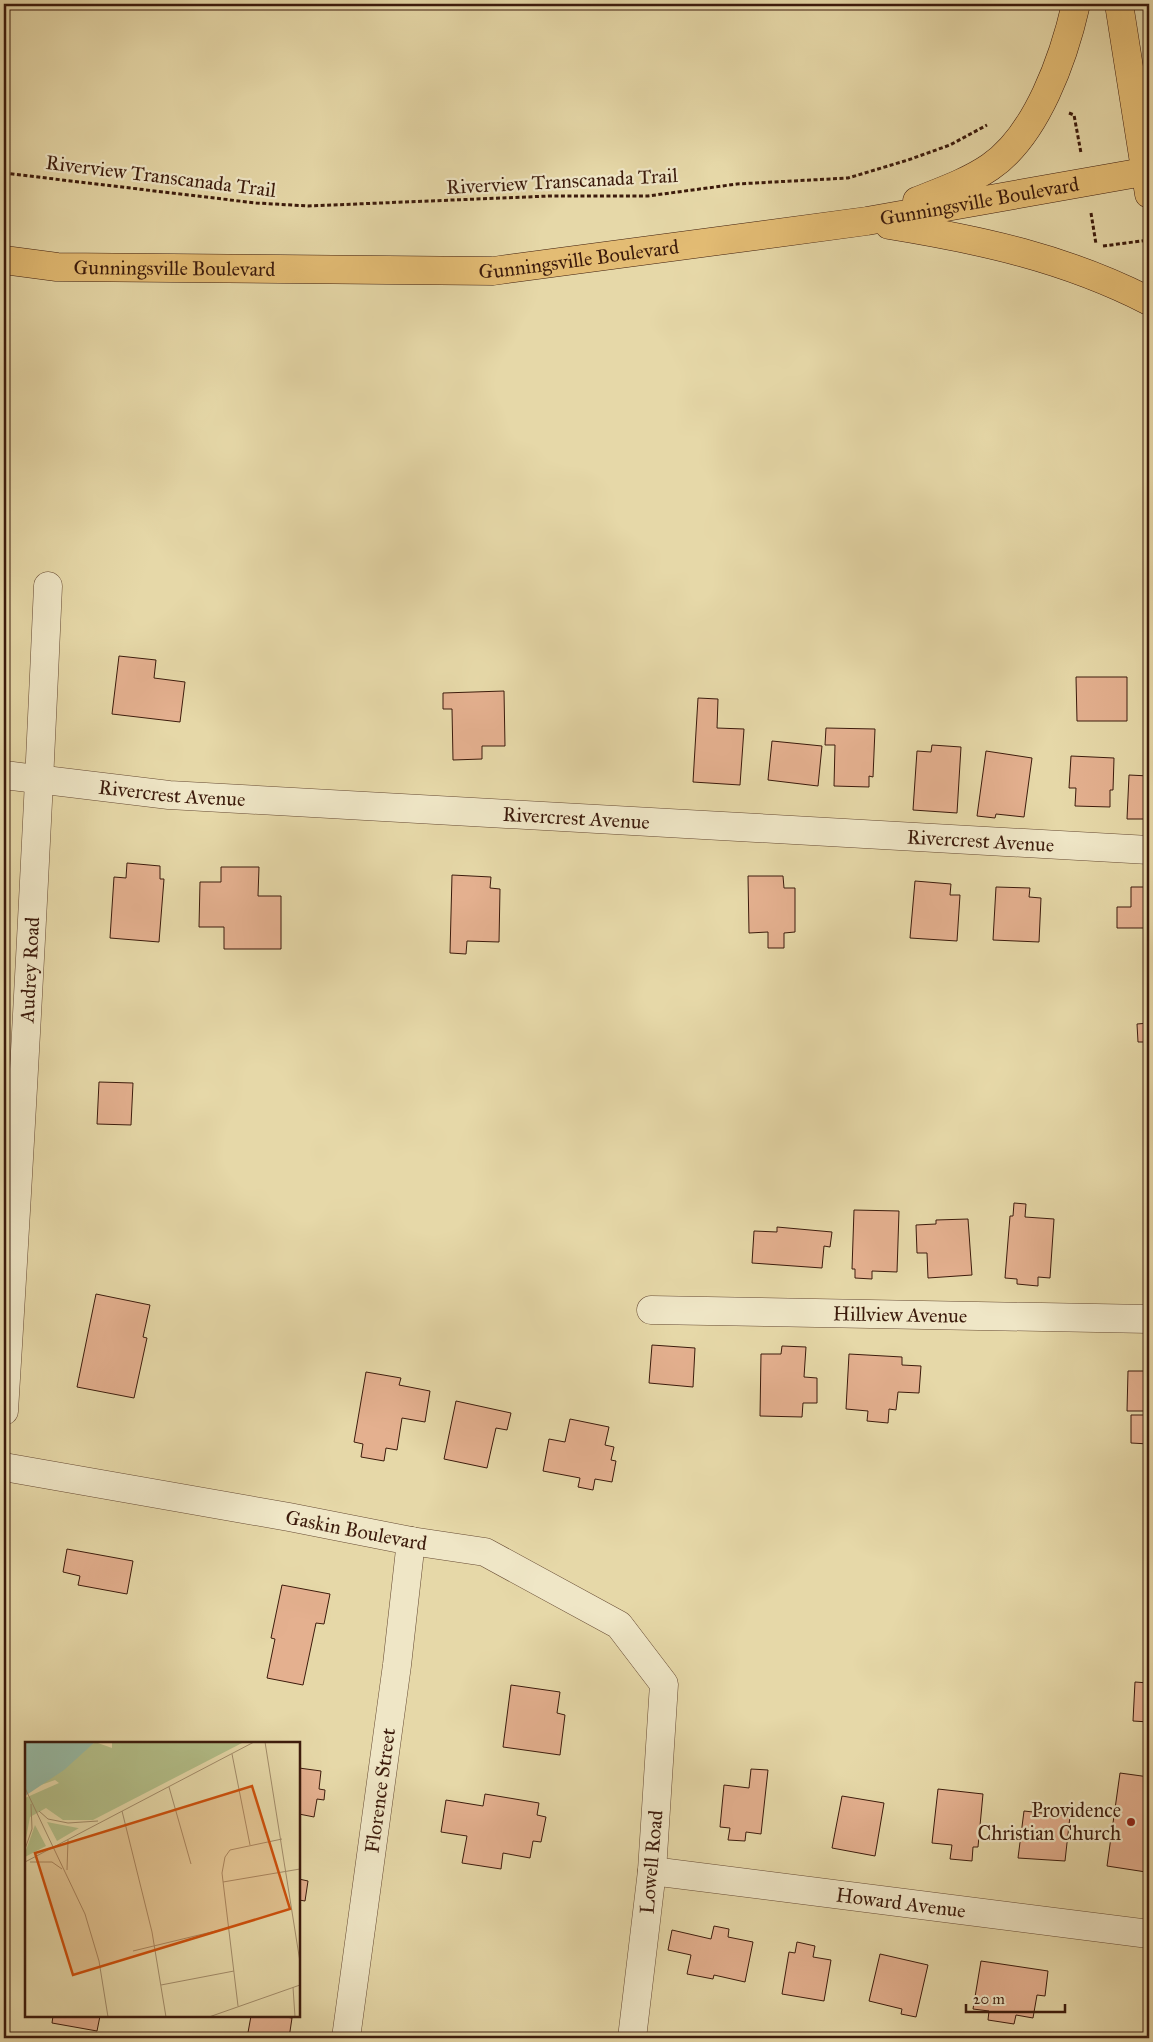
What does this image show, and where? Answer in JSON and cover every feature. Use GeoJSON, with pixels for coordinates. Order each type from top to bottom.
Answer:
{"type":"FeatureCollection","features":[{"type":"Feature","properties":{"kind":"main road"},"geometry":{"type":"LineString","coordinates":[[867,221],[971,179],[992,166],[1016,144],[1043,98],[1067,36],[1076,4]]}},
{"type":"Feature","properties":{"kind":"main road"},"geometry":{"type":"LineString","coordinates":[[1119,4],[1148,179]]}},
{"type":"Feature","properties":{"kind":"main road","name":"Gunningsville Boulevard"},"geometry":{"type":"LineString","coordinates":[[4,260],[58,268],[493,271],[867,221],[1086,182],[1148,179]]}},
{"type":"Feature","properties":{"kind":"main road"},"geometry":{"type":"LineString","coordinates":[[867,221],[966,238],[1028,253],[1082,271],[1149,301]]}},
{"type":"Feature","properties":{"kind":"street","name":"Audrey Road"},"geometry":{"type":"LineString","coordinates":[[4,1412],[40,779],[48,586]]}},
{"type":"Feature","properties":{"kind":"street","name":"Rivercrest Avenue"},"geometry":{"type":"LineString","coordinates":[[4,775],[179,795],[1149,850]]}},
{"type":"Feature","properties":{"kind":"street","name":"Hillview Avenue"},"geometry":{"type":"LineString","coordinates":[[650,1310],[1149,1319]]}},
{"type":"Feature","properties":{"kind":"street","name":"Gaskin Boulevard"},"geometry":{"type":"LineString","coordinates":[[4,1467],[290,1517],[411,1541],[485,1552],[619,1625],[664,1684]]}},
{"type":"Feature","properties":{"kind":"street","name":"Florence Street"},"geometry":{"type":"LineString","coordinates":[[346,2038],[395,1675],[411,1541]]}},
{"type":"Feature","properties":{"kind":"street","name":"Lowell Road"},"geometry":{"type":"LineString","coordinates":[[632,2038],[652,1871],[664,1684]]}},
{"type":"Feature","properties":{"kind":"street","name":"Howard Avenue"},"geometry":{"type":"LineString","coordinates":[[652,1871],[1149,1934]]}},
{"type":"Feature","properties":{"kind":"path"},"geometry":{"type":"LineString","coordinates":[[1043,98],[1074,115],[1096,247],[1149,240]]}},
{"type":"Feature","properties":{"kind":"path","name":"Riverview Transcanada Trail"},"geometry":{"type":"LineString","coordinates":[[4,173],[256,203],[308,206],[550,196],[648,196],[737,184],[848,178],[950,145],[982,129],[989,123]]}},
{"type":"Feature","properties":{"kind":"building"},"geometry":{"type":"Polygon","coordinates":[[[119,656],[156,660],[154,678],[185,682],[180,722],[112,714],[119,656]]]}},
{"type":"Feature","properties":{"kind":"building"},"geometry":{"type":"Polygon","coordinates":[[[1076,677],[1127,677],[1127,721],[1077,721],[1076,677]]]}},
{"type":"Feature","properties":{"kind":"building"},"geometry":{"type":"Polygon","coordinates":[[[504,691],[505,746],[482,746],[482,759],[453,760],[452,709],[443,709],[443,693],[504,691]]]}},
{"type":"Feature","properties":{"kind":"building"},"geometry":{"type":"Polygon","coordinates":[[[698,698],[718,699],[717,728],[744,729],[740,785],[693,782],[698,698]]]}},
{"type":"Feature","properties":{"kind":"building"},"geometry":{"type":"Polygon","coordinates":[[[826,728],[875,729],[873,777],[869,776],[869,787],[834,786],[835,745],[825,745],[826,728]]]}},
{"type":"Feature","properties":{"kind":"building"},"geometry":{"type":"Polygon","coordinates":[[[772,741],[822,746],[818,786],[768,780],[772,741]]]}},
{"type":"Feature","properties":{"kind":"building"},"geometry":{"type":"Polygon","coordinates":[[[932,745],[961,747],[957,813],[913,810],[917,751],[931,752],[932,745]]]}},
{"type":"Feature","properties":{"kind":"building"},"geometry":{"type":"Polygon","coordinates":[[[986,751],[1032,758],[1024,817],[996,814],[995,818],[977,816],[986,751]]]}},
{"type":"Feature","properties":{"kind":"building"},"geometry":{"type":"Polygon","coordinates":[[[1071,756],[1114,758],[1113,790],[1110,790],[1110,807],[1075,806],[1076,788],[1069,788],[1071,756]]]}},
{"type":"Feature","properties":{"kind":"building"},"geometry":{"type":"Polygon","coordinates":[[[1129,775],[1149,776],[1149,819],[1127,819],[1129,775]]]}},
{"type":"Feature","properties":{"kind":"building"},"geometry":{"type":"Polygon","coordinates":[[[127,863],[160,866],[160,879],[164,879],[159,942],[110,938],[114,877],[126,878],[127,863]]]}},
{"type":"Feature","properties":{"kind":"building"},"geometry":{"type":"Polygon","coordinates":[[[221,867],[259,867],[258,896],[281,896],[281,949],[224,949],[224,927],[199,927],[200,882],[221,882],[221,867]]]}},
{"type":"Feature","properties":{"kind":"building"},"geometry":{"type":"Polygon","coordinates":[[[452,875],[491,877],[490,888],[500,889],[499,942],[467,941],[466,954],[450,953],[452,875]]]}},
{"type":"Feature","properties":{"kind":"building"},"geometry":{"type":"Polygon","coordinates":[[[748,876],[783,876],[784,888],[795,888],[795,932],[784,933],[784,948],[768,948],[768,932],[749,933],[748,876]]]}},
{"type":"Feature","properties":{"kind":"building"},"geometry":{"type":"Polygon","coordinates":[[[915,881],[951,884],[950,895],[960,895],[957,941],[910,938],[915,881]]]}},
{"type":"Feature","properties":{"kind":"building"},"geometry":{"type":"Polygon","coordinates":[[[996,887],[1030,888],[1029,897],[1041,898],[1039,942],[993,940],[996,887]]]}},
{"type":"Feature","properties":{"kind":"building"},"geometry":{"type":"Polygon","coordinates":[[[1131,887],[1149,887],[1149,928],[1117,928],[1117,907],[1131,907],[1131,887]]]}},
{"type":"Feature","properties":{"kind":"building"},"geometry":{"type":"Polygon","coordinates":[[[1149,1023],[1149,1042],[1138,1042],[1137,1024],[1149,1023]]]}},
{"type":"Feature","properties":{"kind":"building"},"geometry":{"type":"Polygon","coordinates":[[[99,1082],[133,1083],[131,1125],[97,1124],[99,1082]]]}},
{"type":"Feature","properties":{"kind":"building"},"geometry":{"type":"Polygon","coordinates":[[[1014,1203],[1026,1204],[1025,1217],[1054,1219],[1050,1278],[1038,1277],[1038,1286],[1017,1284],[1017,1279],[1005,1278],[1010,1216],[1013,1216],[1014,1203]]]}},
{"type":"Feature","properties":{"kind":"building"},"geometry":{"type":"Polygon","coordinates":[[[854,1210],[899,1211],[897,1272],[872,1271],[872,1279],[855,1278],[855,1269],[852,1269],[854,1210]]]}},
{"type":"Feature","properties":{"kind":"building"},"geometry":{"type":"Polygon","coordinates":[[[968,1219],[972,1275],[928,1278],[927,1253],[917,1253],[916,1225],[936,1224],[936,1220],[968,1219]]]}},
{"type":"Feature","properties":{"kind":"building"},"geometry":{"type":"Polygon","coordinates":[[[777,1227],[832,1232],[830,1247],[824,1246],[822,1268],[752,1263],[754,1231],[777,1232],[777,1227]]]}},
{"type":"Feature","properties":{"kind":"building"},"geometry":{"type":"Polygon","coordinates":[[[96,1294],[150,1305],[143,1337],[147,1338],[134,1398],[77,1387],[96,1294]]]}},
{"type":"Feature","properties":{"kind":"building"},"geometry":{"type":"Polygon","coordinates":[[[652,1345],[695,1348],[693,1387],[649,1383],[652,1345]]]}},
{"type":"Feature","properties":{"kind":"building"},"geometry":{"type":"Polygon","coordinates":[[[782,1346],[806,1347],[804,1377],[817,1378],[817,1403],[803,1403],[802,1417],[760,1416],[761,1354],[781,1354],[782,1346]]]}},
{"type":"Feature","properties":{"kind":"building"},"geometry":{"type":"Polygon","coordinates":[[[849,1354],[902,1357],[902,1365],[921,1366],[919,1393],[898,1392],[896,1410],[889,1409],[888,1423],[867,1421],[868,1411],[846,1409],[849,1354]]]}},
{"type":"Feature","properties":{"kind":"building"},"geometry":{"type":"Polygon","coordinates":[[[1128,1371],[1149,1371],[1149,1444],[1131,1443],[1131,1415],[1145,1415],[1145,1411],[1127,1411],[1128,1371]]]}},
{"type":"Feature","properties":{"kind":"building"},"geometry":{"type":"Polygon","coordinates":[[[366,1372],[401,1378],[399,1385],[430,1391],[425,1422],[402,1418],[397,1450],[386,1448],[384,1461],[361,1457],[363,1444],[354,1442],[366,1372]]]}},
{"type":"Feature","properties":{"kind":"building"},"geometry":{"type":"Polygon","coordinates":[[[456,1401],[511,1413],[507,1430],[496,1428],[487,1468],[444,1459],[456,1401]]]}},
{"type":"Feature","properties":{"kind":"building"},"geometry":{"type":"Polygon","coordinates":[[[570,1419],[609,1427],[605,1445],[614,1447],[611,1460],[616,1461],[612,1482],[595,1479],[593,1490],[578,1487],[580,1478],[543,1471],[549,1439],[565,1442],[570,1419]]]}},
{"type":"Feature","properties":{"kind":"building"},"geometry":{"type":"Polygon","coordinates":[[[67,1549],[133,1561],[127,1594],[78,1585],[80,1576],[63,1572],[67,1549]]]}},
{"type":"Feature","properties":{"kind":"building"},"geometry":{"type":"Polygon","coordinates":[[[282,1585],[330,1594],[324,1624],[316,1623],[303,1685],[267,1678],[275,1639],[271,1638],[282,1585]]]}},
{"type":"Feature","properties":{"kind":"building"},"geometry":{"type":"Polygon","coordinates":[[[1135,1682],[1149,1683],[1149,1722],[1133,1721],[1135,1682]]]}},
{"type":"Feature","properties":{"kind":"building"},"geometry":{"type":"Polygon","coordinates":[[[511,1685],[560,1692],[557,1713],[565,1715],[560,1755],[503,1747],[511,1685]]]}},
{"type":"Feature","properties":{"kind":"building"},"geometry":{"type":"Polygon","coordinates":[[[300,1768],[321,1771],[319,1789],[325,1790],[324,1800],[317,1799],[314,1817],[300,1814],[300,1768]]]}},
{"type":"Feature","properties":{"kind":"building"},"geometry":{"type":"Polygon","coordinates":[[[751,1769],[768,1770],[761,1834],[746,1832],[745,1841],[728,1840],[730,1828],[720,1827],[724,1785],[749,1788],[751,1769]]]}},
{"type":"Feature","properties":{"kind":"building","name":"Providence Christian Church"},"geometry":{"type":"Polygon","coordinates":[[[1120,1773],[1149,1777],[1149,1885],[1144,1884],[1146,1872],[1107,1866],[1120,1773]]]}},
{"type":"Feature","properties":{"kind":"building"},"geometry":{"type":"Polygon","coordinates":[[[938,1789],[983,1794],[978,1847],[973,1847],[972,1861],[950,1859],[952,1845],[932,1843],[938,1789]]]}},
{"type":"Feature","properties":{"kind":"building"},"geometry":{"type":"Polygon","coordinates":[[[485,1794],[539,1803],[537,1815],[546,1817],[541,1842],[533,1841],[530,1858],[503,1853],[501,1869],[462,1863],[467,1836],[441,1832],[446,1800],[483,1806],[485,1794]]]}},
{"type":"Feature","properties":{"kind":"building"},"geometry":{"type":"Polygon","coordinates":[[[842,1796],[884,1803],[875,1856],[832,1848],[842,1796]]]}},
{"type":"Feature","properties":{"kind":"building"},"geometry":{"type":"Polygon","coordinates":[[[1024,1811],[1070,1816],[1065,1861],[1018,1858],[1024,1811]]]}},
{"type":"Feature","properties":{"kind":"building"},"geometry":{"type":"Polygon","coordinates":[[[300,1879],[308,1881],[305,1901],[300,1900],[300,1879]]]}},
{"type":"Feature","properties":{"kind":"building"},"geometry":{"type":"Polygon","coordinates":[[[714,1926],[729,1929],[728,1937],[753,1942],[745,1982],[714,1975],[713,1979],[687,1974],[691,1955],[668,1950],[672,1930],[711,1939],[714,1926]]]}},
{"type":"Feature","properties":{"kind":"building"},"geometry":{"type":"Polygon","coordinates":[[[797,1942],[815,1946],[813,1957],[831,1960],[824,2001],[782,1994],[789,1952],[795,1953],[797,1942]]]}},
{"type":"Feature","properties":{"kind":"building"},"geometry":{"type":"Polygon","coordinates":[[[880,1954],[928,1965],[916,2017],[901,2014],[902,2009],[869,2001],[880,1954]]]}},
{"type":"Feature","properties":{"kind":"building"},"geometry":{"type":"Polygon","coordinates":[[[981,1961],[1048,1971],[1045,1996],[1037,1995],[1033,2018],[1016,2015],[1014,2024],[988,2020],[989,2011],[973,2009],[981,1961]]]}},
{"type":"Feature","properties":{"kind":"building"},"geometry":{"type":"Polygon","coordinates":[[[53,2017],[100,2017],[97,2031],[52,2023],[53,2017]]]}},
{"type":"Feature","properties":{"kind":"building"},"geometry":{"type":"Polygon","coordinates":[[[251,2017],[292,2018],[289,2038],[247,2038],[251,2017]]]}},
{"type":"Feature","properties":{"kind":"building"},"geometry":{"type":"Polygon","coordinates":[[[231,2035],[247,2038],[231,2038],[231,2035]]]}},
{"type":"Feature","properties":{"kind":"place","name":"Providence Christian Church"},"geometry":{"type":"Point","coordinates":[1131,1822]}}]}
